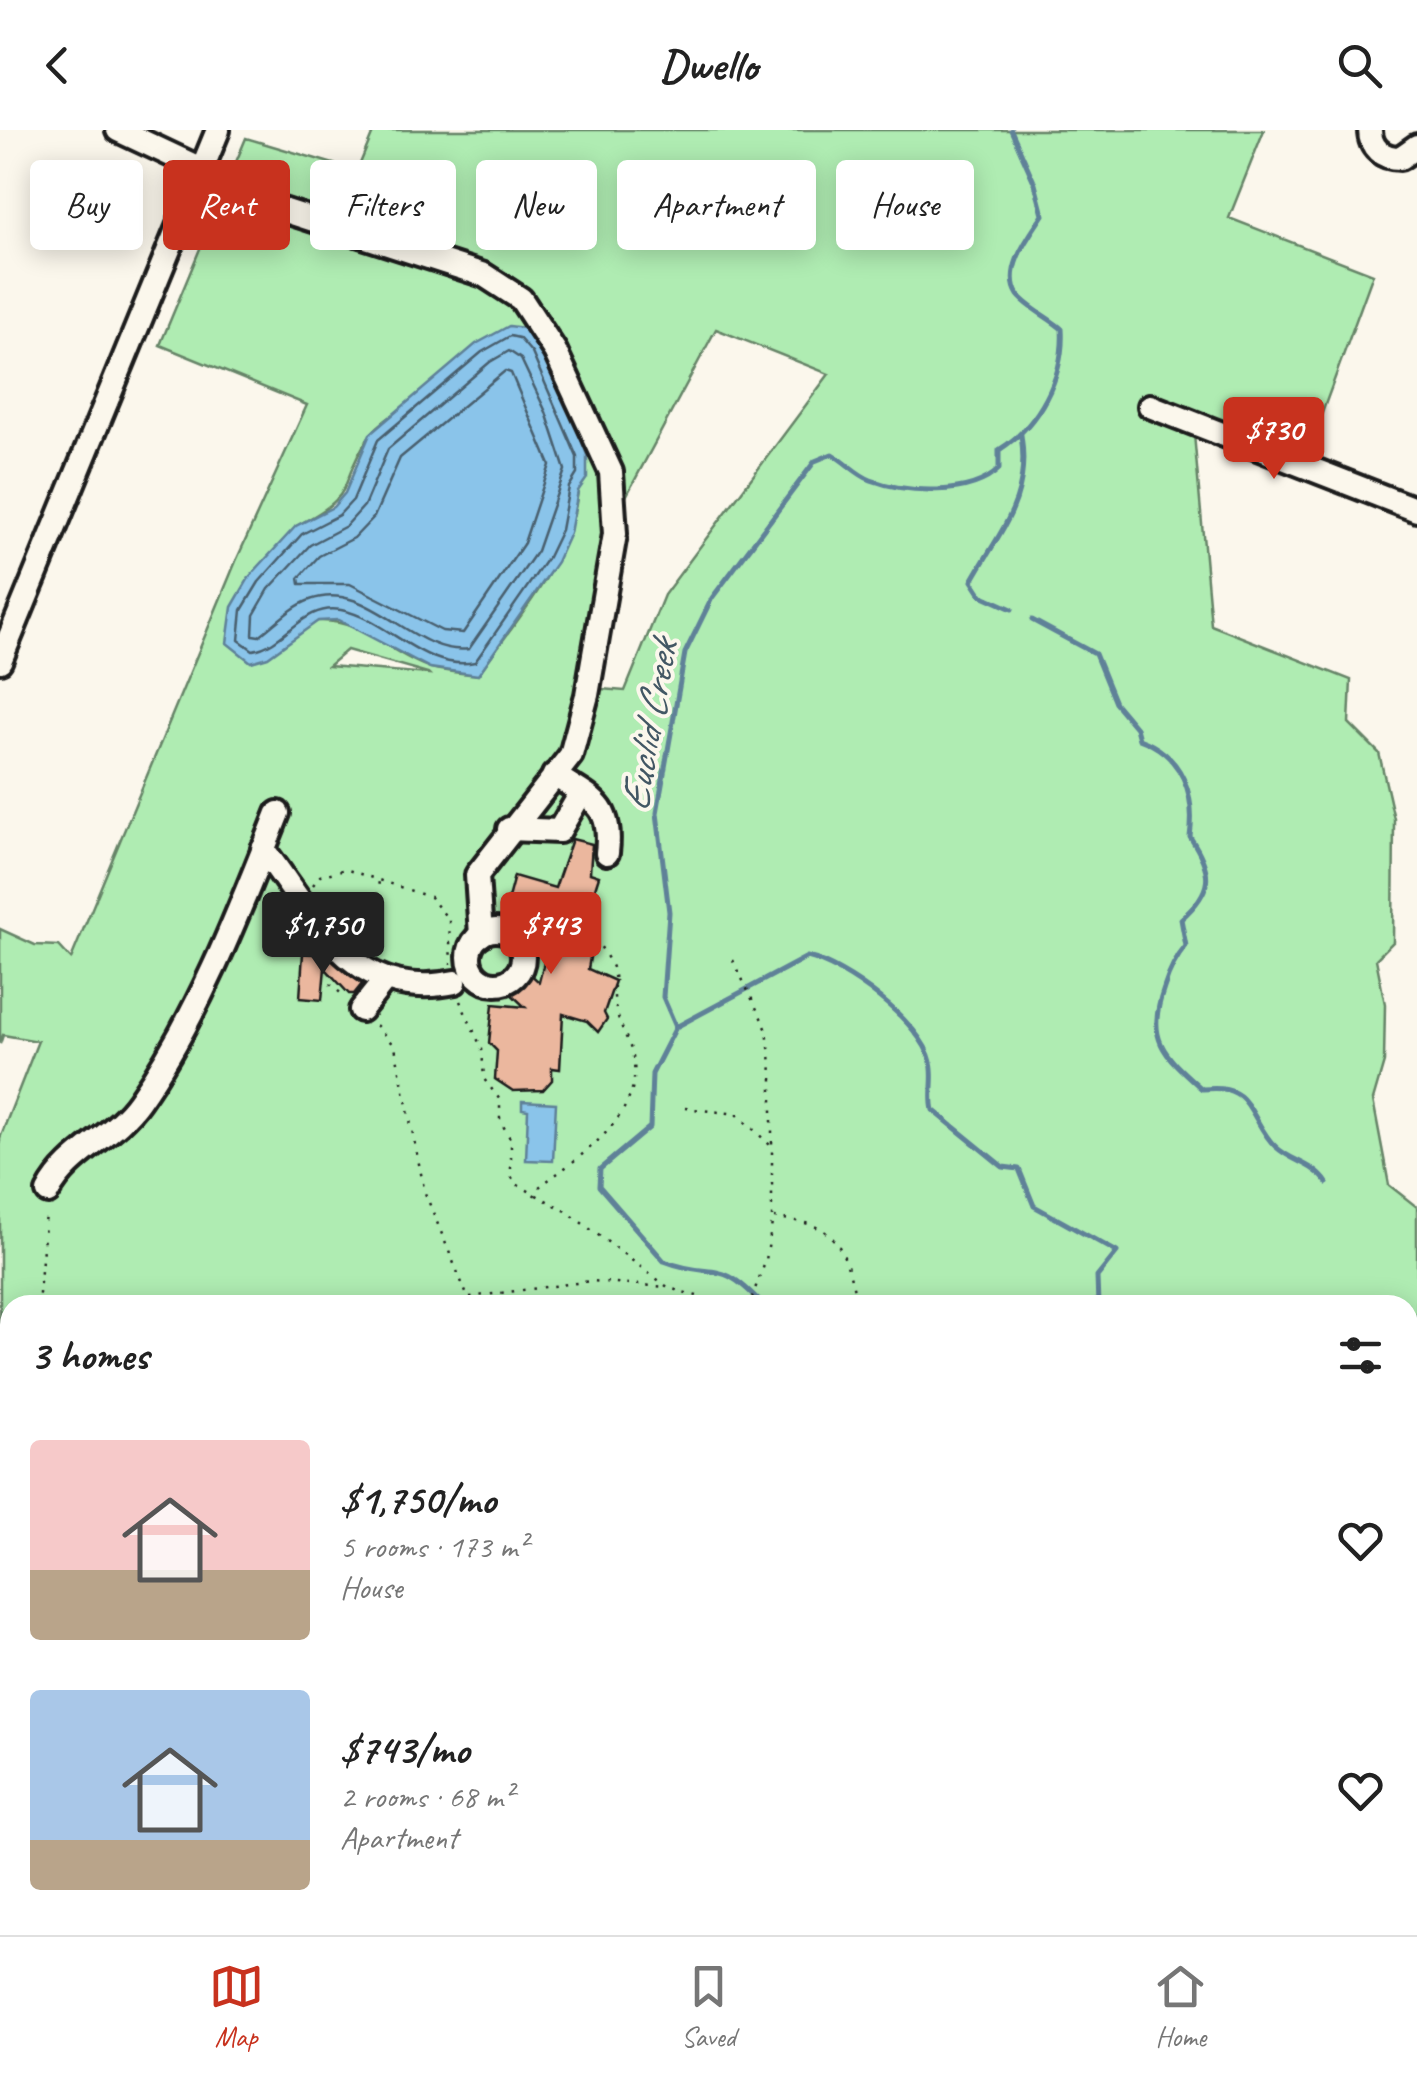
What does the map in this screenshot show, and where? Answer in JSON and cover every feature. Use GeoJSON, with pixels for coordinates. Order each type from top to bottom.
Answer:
{"type":"FeatureCollection","features":[{"type":"Feature","properties":{"kind":"street"},"geometry":{"type":"LineString","coordinates":[[118,130],[177,160]]}},
{"type":"Feature","properties":{"kind":"street"},"geometry":{"type":"LineString","coordinates":[[213,160],[218,130]]}},
{"type":"Feature","properties":{"kind":"street"},"geometry":{"type":"LineString","coordinates":[[1370,130],[1372,142],[1383,155],[1400,158],[1417,146]]}},
{"type":"Feature","properties":{"kind":"street"},"geometry":{"type":"LineString","coordinates":[[290,216],[484,275],[521,300],[555,350],[611,472],[615,534],[587,696],[571,755],[476,875],[481,935]]}},
{"type":"Feature","properties":{"kind":"street"},"geometry":{"type":"LineString","coordinates":[[0,661],[178,250]]}},
{"type":"Feature","properties":{"kind":"street"},"geometry":{"type":"LineString","coordinates":[[1150,406],[1417,510]]}},
{"type":"Feature","properties":{"kind":"street"},"geometry":{"type":"LineString","coordinates":[[554,776],[598,802],[607,816],[607,853]]}},
{"type":"Feature","properties":{"kind":"street"},"geometry":{"type":"LineString","coordinates":[[509,829],[559,831],[581,792]]}},
{"type":"Feature","properties":{"kind":"street"},"geometry":{"type":"LineString","coordinates":[[48,1192],[58,1173],[120,1123],[153,1079],[230,933],[278,813]]}},
{"type":"Feature","properties":{"kind":"street"},"geometry":{"type":"LineString","coordinates":[[264,849],[337,949],[384,981],[424,988],[456,982]]}},
{"type":"Feature","properties":{"kind":"street"},"geometry":{"type":"LineString","coordinates":[[361,1010],[384,981]]}},
{"type":"Feature","properties":{"kind":"path"},"geometry":{"type":"LineString","coordinates":[[306,905],[314,884],[332,870],[379,879],[440,903],[449,920],[462,1008],[482,1048],[484,1079],[500,1100],[500,1120],[511,1140],[512,1176],[533,1197],[566,1211],[669,1288]]}},
{"type":"Feature","properties":{"kind":"path"},"geometry":{"type":"LineString","coordinates":[[368,948],[379,879]]}},
{"type":"Feature","properties":{"kind":"path"},"geometry":{"type":"LineString","coordinates":[[533,1197],[539,1187],[607,1133],[628,1096],[634,1072],[615,1007],[614,962],[598,943]]}},
{"type":"Feature","properties":{"kind":"path"},"geometry":{"type":"LineString","coordinates":[[733,960],[767,1030],[771,1059],[772,1218],[754,1295]]}},
{"type":"Feature","properties":{"kind":"path"},"geometry":{"type":"LineString","coordinates":[[330,984],[361,1010],[394,1047],[425,1193],[467,1295]]}},
{"type":"Feature","properties":{"kind":"path"},"geometry":{"type":"LineString","coordinates":[[685,1108],[737,1114],[771,1147]]}},
{"type":"Feature","properties":{"kind":"path"},"geometry":{"type":"LineString","coordinates":[[39,1295],[48,1192]]}},
{"type":"Feature","properties":{"kind":"path"},"geometry":{"type":"LineString","coordinates":[[772,1218],[808,1221],[836,1240],[855,1295]]}},
{"type":"Feature","properties":{"kind":"path"},"geometry":{"type":"LineString","coordinates":[[491,1295],[591,1282],[669,1288],[693,1295]]}},
{"type":"Feature","properties":{"kind":"green space"},"geometry":{"type":"Polygon","coordinates":[[[374,130],[1264,130],[1229,218],[1373,274],[1303,465],[1193,423],[1211,625],[1351,680],[1349,723],[1379,753],[1394,819],[1393,942],[1376,959],[1385,1004],[1384,1062],[1373,1100],[1389,1185],[1417,1207],[1417,1295],[0,1295],[0,1138],[38,1041],[3,1035],[0,1044],[0,929],[35,945],[59,946],[71,959],[236,561],[307,405],[160,345],[199,250],[290,250],[290,160],[237,160],[246,138],[320,160],[310,160],[310,250],[456,250],[456,160],[362,160],[374,130]],[[716,329],[614,519],[589,688],[625,691],[664,595],[829,374],[716,329]],[[417,398],[372,432],[344,489],[330,506],[296,526],[318,621],[349,626],[431,668],[478,675],[553,566],[573,517],[578,491],[417,398]],[[347,650],[328,666],[429,674],[347,650]]]}},
{"type":"Feature","properties":{"kind":"water"},"geometry":{"type":"Polygon","coordinates":[[[509,326],[524,328],[540,347],[587,455],[587,478],[578,491],[570,533],[557,562],[478,675],[430,668],[338,620],[318,621],[268,657],[251,662],[227,643],[232,607],[250,576],[296,526],[333,507],[345,493],[370,434],[476,344],[509,326]]]}},
{"type":"Feature","properties":{"kind":"water"},"geometry":{"type":"Polygon","coordinates":[[[522,1101],[556,1103],[553,1161],[526,1160],[528,1110],[522,1109],[522,1101]]]}},
{"type":"Feature","properties":{"kind":"building"},"geometry":{"type":"Polygon","coordinates":[[[572,839],[592,844],[590,873],[599,876],[585,920],[596,923],[588,969],[615,981],[604,1013],[607,1019],[598,1032],[587,1021],[563,1014],[560,1069],[552,1068],[552,1080],[543,1090],[513,1091],[495,1079],[497,1051],[489,1043],[493,1004],[525,1007],[508,991],[527,971],[539,982],[551,934],[550,924],[516,914],[519,905],[507,902],[514,876],[555,888],[572,839]]]}},
{"type":"Feature","properties":{"kind":"building"},"geometry":{"type":"Polygon","coordinates":[[[303,953],[325,955],[362,984],[354,994],[349,994],[325,968],[322,1000],[300,998],[303,953]]]}},
{"type":"Feature","properties":{"kind":"waterway","name":"Euclid Creek"},"geometry":{"type":"LineString","coordinates":[[1011,130],[1035,184],[1043,215],[1015,264],[1014,285],[1022,299],[1062,329],[1054,382],[1026,428],[999,450],[999,469],[972,484],[938,490],[902,488],[866,478],[832,454],[815,461],[712,598],[685,653],[657,813],[669,912],[663,997],[676,1027],[807,957],[860,983],[898,1013],[925,1046],[932,1068],[933,1110],[1003,1167],[1019,1169],[1034,1206],[1117,1252],[1097,1277],[1098,1295]]}},
{"type":"Feature","properties":{"kind":"waterway"},"geometry":{"type":"LineString","coordinates":[[1012,609],[981,595],[972,581],[1018,496],[1023,458],[1021,435]]}},
{"type":"Feature","properties":{"kind":"waterway"},"geometry":{"type":"LineString","coordinates":[[1032,620],[1095,654],[1115,703],[1136,728],[1139,739],[1166,755],[1188,792],[1190,837],[1203,861],[1206,881],[1199,899],[1181,919],[1186,946],[1170,971],[1159,1006],[1157,1021],[1162,1045],[1177,1066],[1202,1089],[1217,1088],[1240,1096],[1276,1147],[1316,1171],[1327,1183]]}},
{"type":"Feature","properties":{"kind":"waterway"},"geometry":{"type":"LineString","coordinates":[[676,1027],[652,1074],[650,1127],[600,1169],[599,1186],[664,1261],[725,1274],[753,1295]]}}]}
